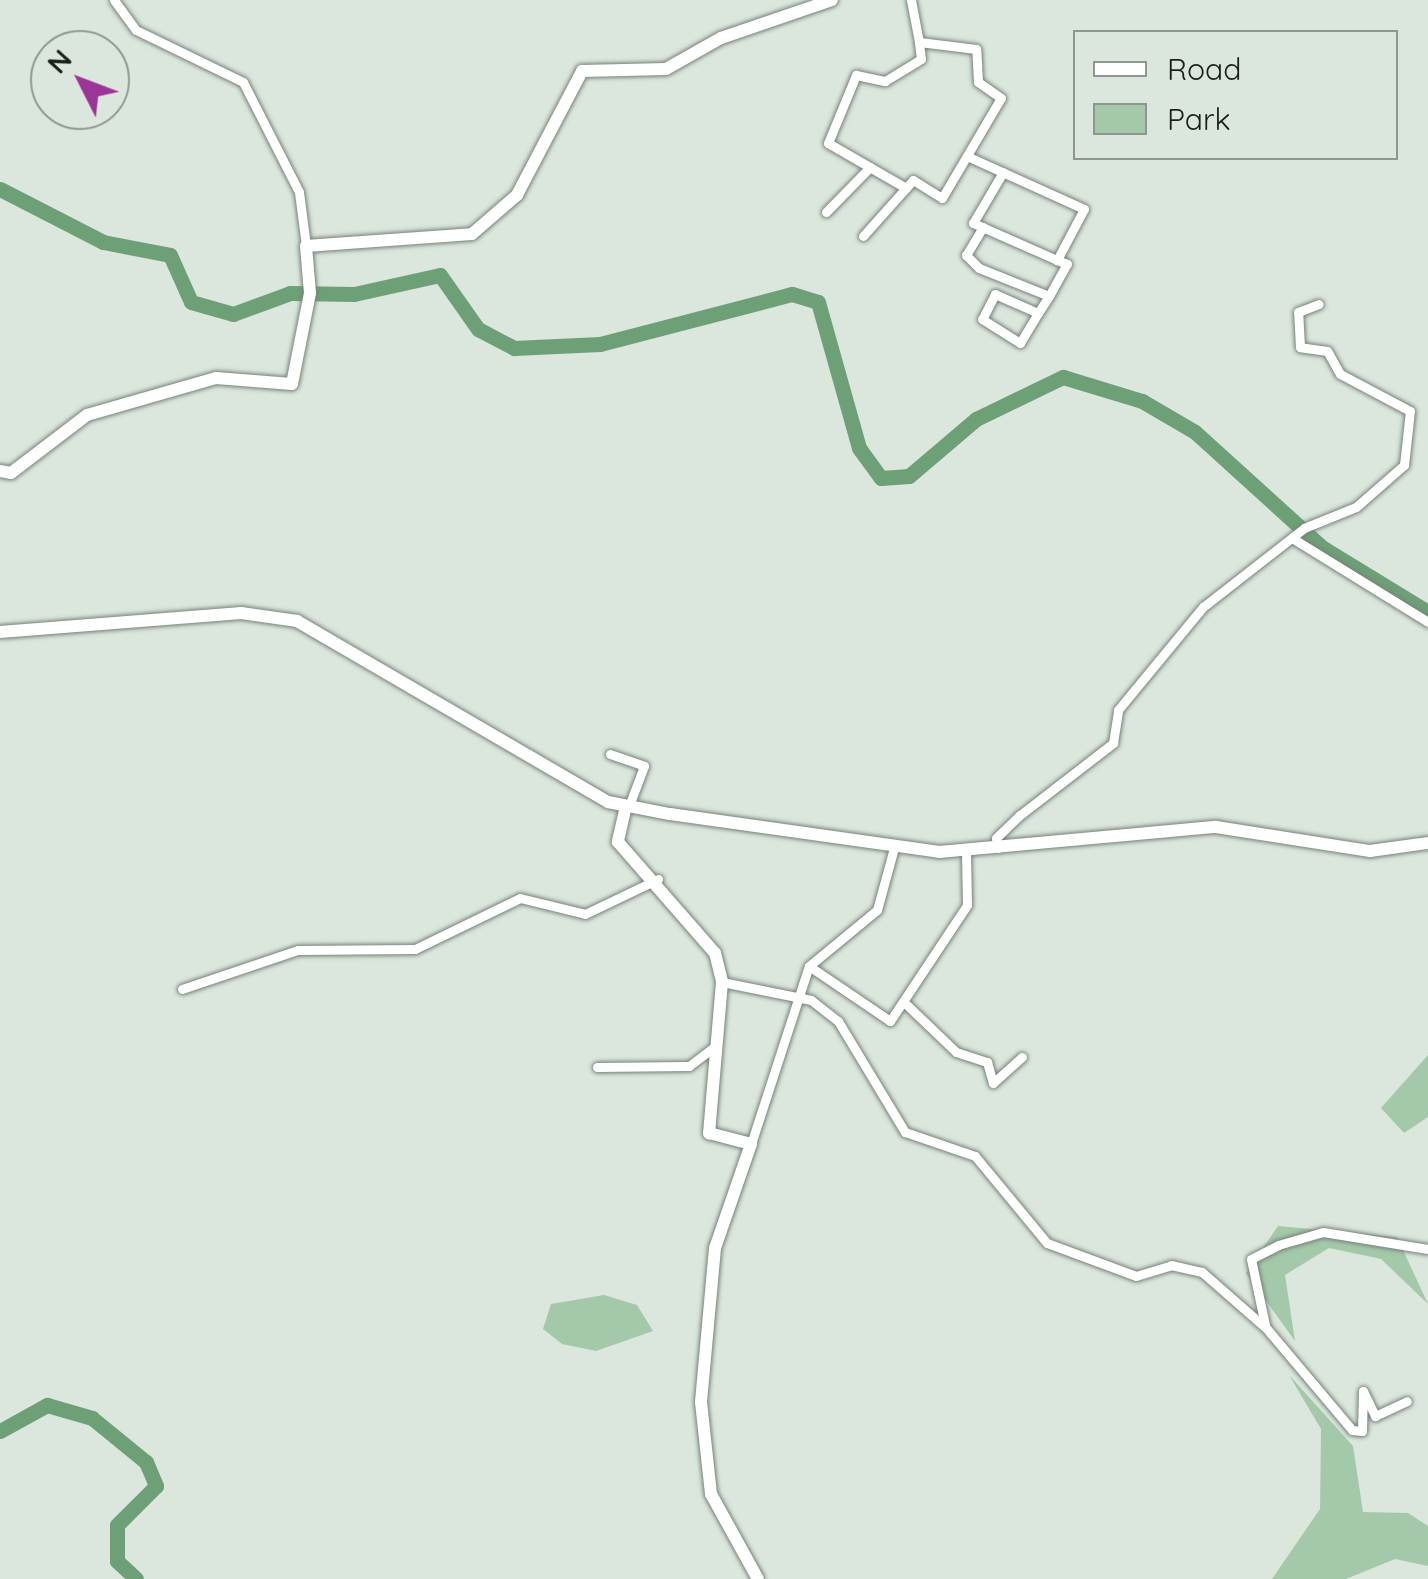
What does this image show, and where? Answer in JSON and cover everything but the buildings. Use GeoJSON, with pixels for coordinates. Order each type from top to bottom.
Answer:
{"type":"FeatureCollection","features":[{"type":"Feature","properties":{"kind":"street"},"geometry":{"type":"LineString","coordinates":[[0,471],[11,473],[87,416],[216,378],[292,384],[310,293],[299,192],[243,82],[136,30],[114,0]]}},
{"type":"Feature","properties":{"kind":"street"},"geometry":{"type":"LineString","coordinates":[[308,251],[472,234],[518,195],[582,71],[666,68],[721,38],[832,0]]}},
{"type":"Feature","properties":{"kind":"street"},"geometry":{"type":"LineString","coordinates":[[906,188],[828,143],[856,75],[885,81],[921,60],[911,0]]}},
{"type":"Feature","properties":{"kind":"street"},"geometry":{"type":"LineString","coordinates":[[864,236],[913,180],[942,198],[1001,98],[978,82],[976,48],[919,42]]}},
{"type":"Feature","properties":{"kind":"street"},"geometry":{"type":"LineString","coordinates":[[969,157],[1084,209],[1057,260]]}},
{"type":"Feature","properties":{"kind":"street"},"geometry":{"type":"LineString","coordinates":[[826,212],[870,167]]}},
{"type":"Feature","properties":{"kind":"street"},"geometry":{"type":"LineString","coordinates":[[1003,172],[972,223],[1067,264],[1049,296],[1020,343],[982,319],[995,294],[1038,313]]}},
{"type":"Feature","properties":{"kind":"street"},"geometry":{"type":"LineString","coordinates":[[983,228],[966,255],[1049,296]]}},
{"type":"Feature","properties":{"kind":"street"},"geometry":{"type":"LineString","coordinates":[[998,848],[996,838],[1020,815],[1114,743],[1118,710],[1203,607],[1292,538],[1393,479],[1413,426],[1385,390],[1340,374],[1326,351],[1300,347],[1298,312],[1319,304]]}},
{"type":"Feature","properties":{"kind":"street"},"geometry":{"type":"LineString","coordinates":[[1292,538],[1428,622]]}},
{"type":"Feature","properties":{"kind":"street"},"geometry":{"type":"LineString","coordinates":[[0,632],[242,613],[297,621],[628,806],[966,852],[1216,827],[1370,851],[1428,843]]}},
{"type":"Feature","properties":{"kind":"street"},"geometry":{"type":"LineString","coordinates":[[610,754],[644,766],[618,842],[658,878],[708,936],[722,982],[713,1048],[709,1134],[751,1144]]}},
{"type":"Feature","properties":{"kind":"street"},"geometry":{"type":"LineString","coordinates":[[758,1579],[711,1494],[702,1402],[715,1248],[809,966],[877,910],[894,844]]}},
{"type":"Feature","properties":{"kind":"street"},"geometry":{"type":"LineString","coordinates":[[809,966],[884,1022],[907,1004],[966,905],[966,852]]}},
{"type":"Feature","properties":{"kind":"street"},"geometry":{"type":"LineString","coordinates":[[182,989],[298,950],[415,949],[520,898],[585,914],[658,878]]}},
{"type":"Feature","properties":{"kind":"street"},"geometry":{"type":"LineString","coordinates":[[722,982],[798,998],[838,1021],[905,1132],[975,1156],[1046,1243],[1136,1276],[1171,1265],[1202,1272],[1267,1330],[1352,1430],[1362,1430],[1363,1390],[1375,1416],[1407,1401]]}},
{"type":"Feature","properties":{"kind":"street"},"geometry":{"type":"LineString","coordinates":[[907,1004],[956,1052],[987,1062],[993,1083],[1022,1057]]}},
{"type":"Feature","properties":{"kind":"street"},"geometry":{"type":"LineString","coordinates":[[598,1066],[690,1066],[713,1048]]}},
{"type":"Feature","properties":{"kind":"street"},"geometry":{"type":"LineString","coordinates":[[1267,1330],[1251,1259],[1278,1245],[1323,1232],[1428,1250]]}},
{"type":"Feature","properties":{"kind":"green space"},"geometry":{"type":"Polygon","coordinates":[[[1428,1055],[1428,1117],[1404,1133],[1381,1108],[1428,1055]]]}},
{"type":"Feature","properties":{"kind":"green space"},"geometry":{"type":"Polygon","coordinates":[[[1278,1226],[1397,1237],[1428,1304],[1381,1259],[1329,1248],[1285,1275],[1295,1341],[1246,1273],[1278,1226]]]}},
{"type":"Feature","properties":{"kind":"green space"},"geometry":{"type":"Polygon","coordinates":[[[604,1295],[637,1305],[653,1331],[596,1351],[562,1344],[543,1329],[551,1304],[604,1295]]]}},
{"type":"Feature","properties":{"kind":"green space"},"geometry":{"type":"Polygon","coordinates":[[[1289,1375],[1353,1446],[1363,1512],[1408,1513],[1428,1526],[1428,1566],[1395,1559],[1346,1579],[1272,1579],[1320,1509],[1321,1429],[1289,1375]]]}},
{"type":"Feature","properties":{"kind":"waterway"},"geometry":{"type":"LineString","coordinates":[[0,189],[103,242],[170,255],[191,302],[233,314],[290,293],[354,294],[440,275],[478,329],[514,348],[600,344],[792,294],[818,302],[859,448],[881,478],[909,476],[976,419],[1063,377],[1142,401],[1195,432],[1323,548],[1428,612]]}},
{"type":"Feature","properties":{"kind":"waterway"},"geometry":{"type":"LineString","coordinates":[[0,1431],[47,1405],[92,1418],[146,1462],[156,1486],[117,1525],[117,1561],[136,1579]]}}]}
